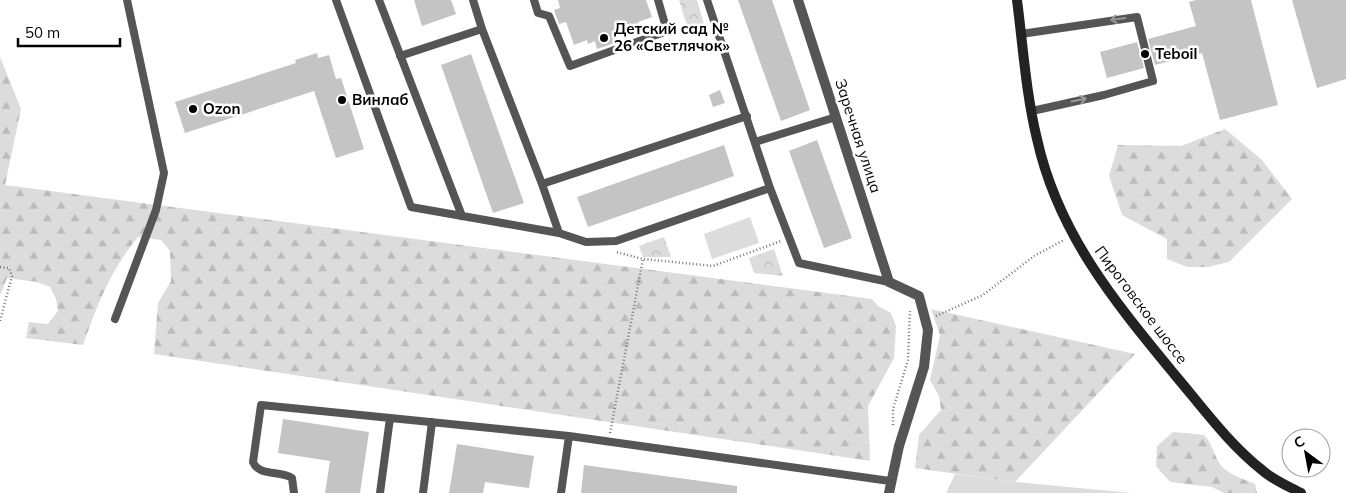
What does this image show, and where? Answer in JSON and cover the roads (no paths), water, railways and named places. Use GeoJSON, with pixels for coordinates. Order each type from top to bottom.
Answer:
{"type":"FeatureCollection","features":[{"type":"Feature","properties":{"kind":"main road","name":"Пироговское шоссе"},"geometry":{"type":"LineString","coordinates":[[1017,0],[1032,110],[1044,167],[1073,235],[1098,278],[1230,442],[1263,471],[1301,493]]}},
{"type":"Feature","properties":{"kind":"street","name":"Заречная улица"},"geometry":{"type":"LineString","coordinates":[[798,0],[890,282]]}},
{"type":"Feature","properties":{"kind":"street"},"geometry":{"type":"LineString","coordinates":[[889,493],[890,481],[924,367],[928,330],[919,296],[890,282]]}},
{"type":"Feature","properties":{"kind":"lane"},"geometry":{"type":"LineString","coordinates":[[115,319],[156,210],[164,173],[127,0]]}},
{"type":"Feature","properties":{"kind":"lane"},"geometry":{"type":"LineString","coordinates":[[336,0],[411,207],[558,233],[586,242],[616,241],[770,188]]}},
{"type":"Feature","properties":{"kind":"lane"},"geometry":{"type":"LineString","coordinates":[[379,0],[462,216]]}},
{"type":"Feature","properties":{"kind":"lane"},"geometry":{"type":"LineString","coordinates":[[473,0],[542,184],[558,233]]}},
{"type":"Feature","properties":{"kind":"lane"},"geometry":{"type":"LineString","coordinates":[[534,0],[538,13],[549,16],[570,66],[667,31],[658,0]]}},
{"type":"Feature","properties":{"kind":"lane"},"geometry":{"type":"LineString","coordinates":[[707,0],[770,188],[799,263],[890,282]]}},
{"type":"Feature","properties":{"kind":"lane"},"geometry":{"type":"LineString","coordinates":[[1021,34],[1137,16],[1153,81],[1104,95],[1032,110]]}},
{"type":"Feature","properties":{"kind":"lane"},"geometry":{"type":"LineString","coordinates":[[400,56],[482,28]]}},
{"type":"Feature","properties":{"kind":"lane"},"geometry":{"type":"LineString","coordinates":[[542,184],[747,116]]}},
{"type":"Feature","properties":{"kind":"lane"},"geometry":{"type":"LineString","coordinates":[[755,142],[836,117]]}},
{"type":"Feature","properties":{"kind":"lane"},"geometry":{"type":"LineString","coordinates":[[294,493],[292,478],[287,474],[261,471],[255,468],[253,462],[261,405],[569,436],[890,481]]}},
{"type":"Feature","properties":{"kind":"lane"},"geometry":{"type":"LineString","coordinates":[[380,493],[390,418]]}},
{"type":"Feature","properties":{"kind":"lane"},"geometry":{"type":"LineString","coordinates":[[423,493],[432,422]]}},
{"type":"Feature","properties":{"kind":"lane"},"geometry":{"type":"LineString","coordinates":[[561,493],[569,436]]}},
{"type":"Feature","properties":{"kind":"place","name":"Детский сад № 26 «Светлячок»"},"geometry":{"type":"Point","coordinates":[604,38]}},
{"type":"Feature","properties":{"kind":"place","name":"Teboil"},"geometry":{"type":"Point","coordinates":[1145,54]}},
{"type":"Feature","properties":{"kind":"place","name":"Винлаб"},"geometry":{"type":"Point","coordinates":[342,100]}},
{"type":"Feature","properties":{"kind":"place","name":"Ozon"},"geometry":{"type":"Point","coordinates":[193,109]}}]}
